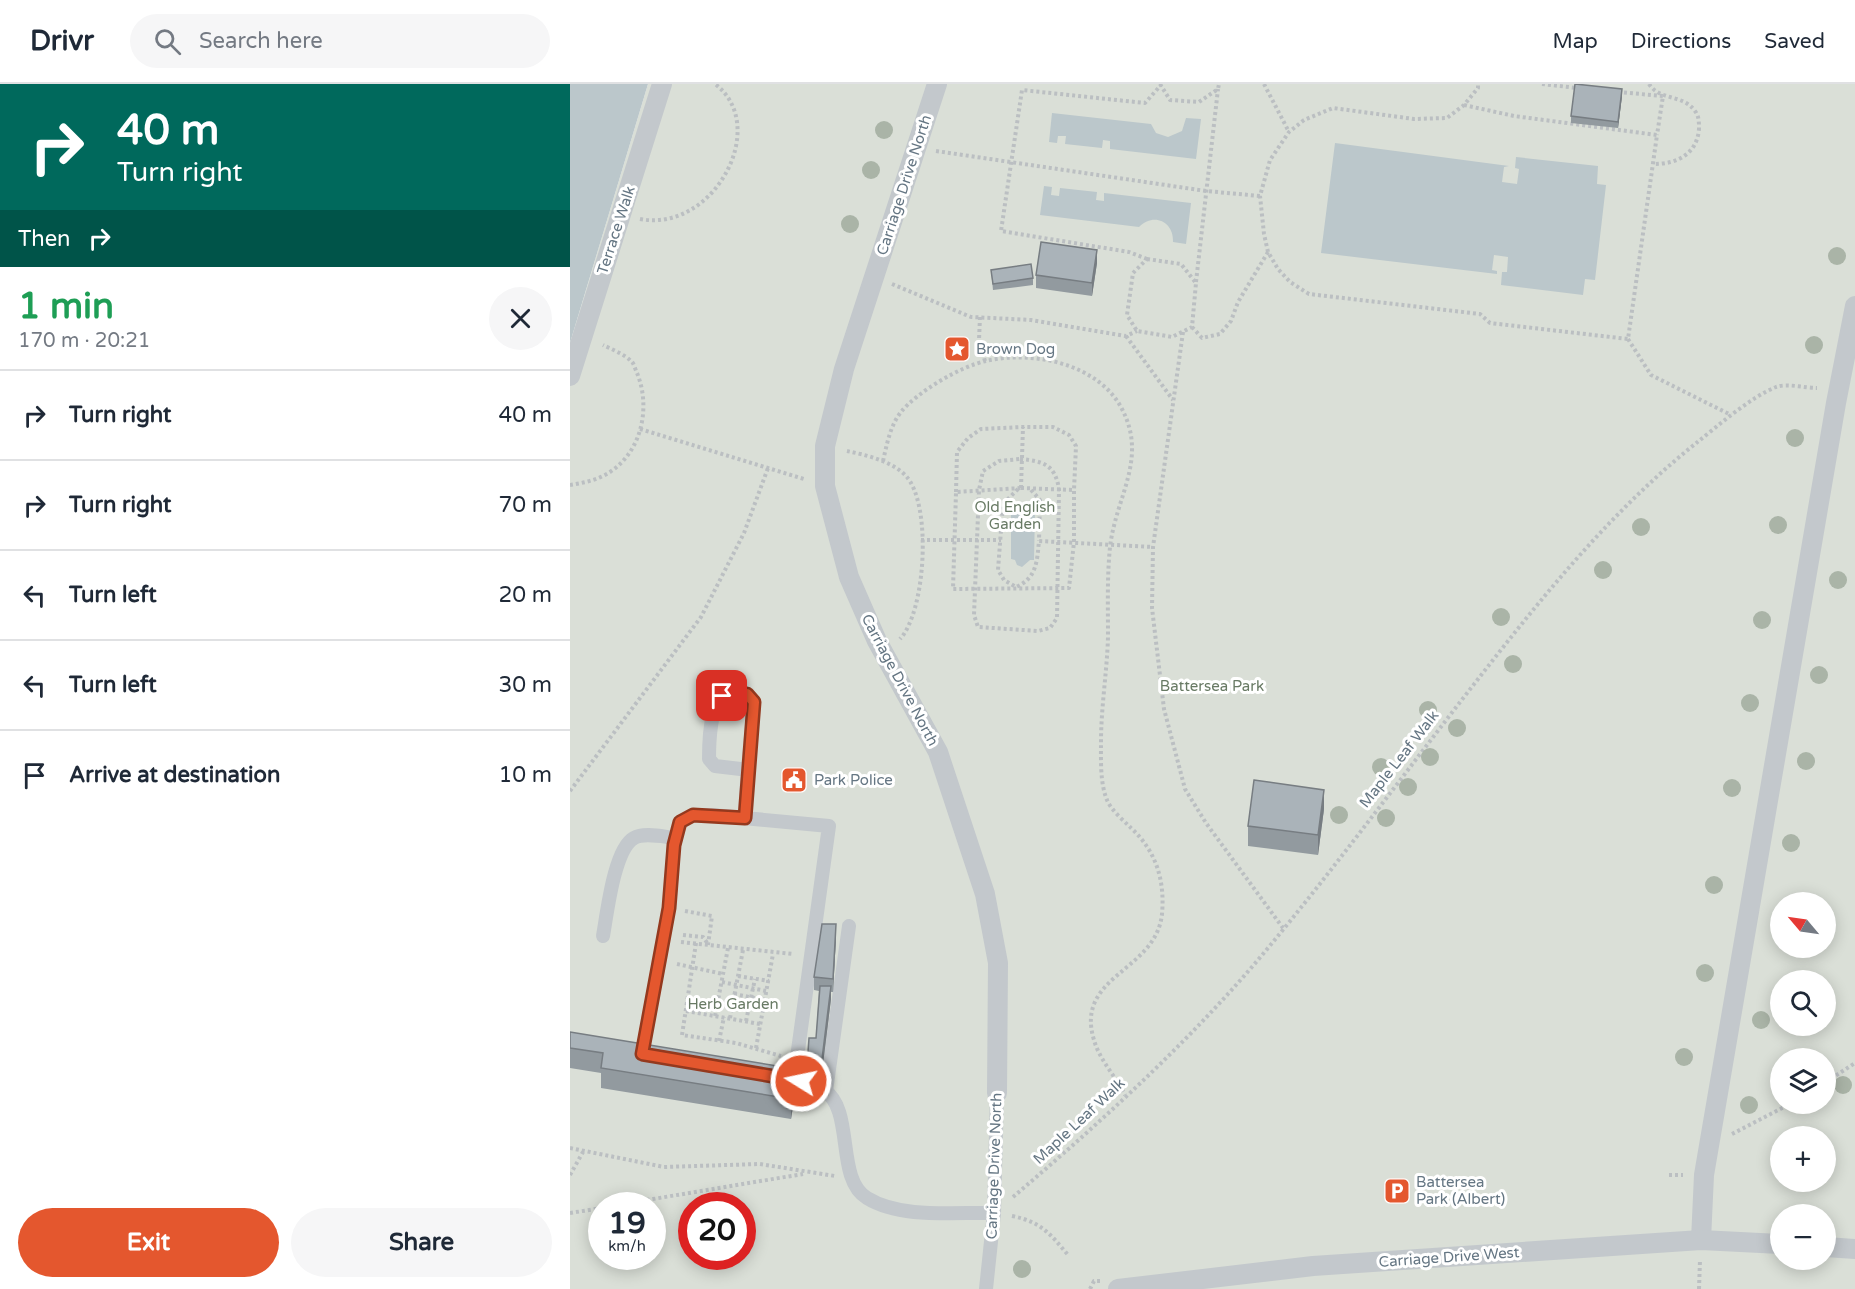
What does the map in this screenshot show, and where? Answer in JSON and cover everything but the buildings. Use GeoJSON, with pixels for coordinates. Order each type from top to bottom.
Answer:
{"type":"FeatureCollection","features":[{"type":"Feature","properties":{"kind":"street","name":"Terrace Walk"},"geometry":{"type":"LineString","coordinates":[[570,376],[662,84]]}},
{"type":"Feature","properties":{"kind":"street","name":"Carriage Drive North"},"geometry":{"type":"LineString","coordinates":[[937,84],[844,369],[825,446],[825,486],[849,577],[885,654],[938,752],[985,894],[998,963],[997,1094]]}},
{"type":"Feature","properties":{"kind":"street"},"geometry":{"type":"LineString","coordinates":[[1701,1240],[1704,1175],[1838,390],[1855,306]]}},
{"type":"Feature","properties":{"kind":"street","name":"Carriage Drive West"},"geometry":{"type":"LineString","coordinates":[[1118,1289],[1312,1266],[1701,1240],[1770,1243]]}},
{"type":"Feature","properties":{"kind":"street"},"geometry":{"type":"LineString","coordinates":[[1836,1248],[1855,1249]]}},
{"type":"Feature","properties":{"kind":"lane"},"geometry":{"type":"LineString","coordinates":[[745,818],[749,770],[754,702],[747,694],[722,696],[717,703],[712,724],[709,759],[715,766],[749,770]]}},
{"type":"Feature","properties":{"kind":"lane"},"geometry":{"type":"LineString","coordinates":[[666,1058],[642,1054],[670,933],[669,908],[676,838],[680,822],[693,815],[829,826],[794,1079]]}},
{"type":"Feature","properties":{"kind":"lane"},"geometry":{"type":"LineString","coordinates":[[603,936],[619,859],[625,846],[634,838],[643,836],[676,838]]}},
{"type":"Feature","properties":{"kind":"lane"},"geometry":{"type":"LineString","coordinates":[[849,926],[826,1091],[839,1114],[852,1178],[865,1197],[887,1207],[920,1211],[994,1213]]}},
{"type":"Feature","properties":{"kind":"lane"},"geometry":{"type":"LineString","coordinates":[[771,1076],[794,1079],[826,1091]]}},
{"type":"Feature","properties":{"kind":"lane","name":"Carriage Drive North"},"geometry":{"type":"LineString","coordinates":[[986,1289],[994,1213],[997,1094]]}},
{"type":"Feature","properties":{"kind":"path"},"geometry":{"type":"LineString","coordinates":[[622,215],[664,221],[687,214],[706,201],[727,174],[737,140],[735,112],[715,84]]}},
{"type":"Feature","properties":{"kind":"path"},"geometry":{"type":"LineString","coordinates":[[1264,84],[1289,132]]}},
{"type":"Feature","properties":{"kind":"path"},"geometry":{"type":"LineString","coordinates":[[1478,84],[1478,88],[1464,105],[1447,118],[1414,119],[1333,108],[1304,120],[1289,132],[1270,160],[1260,196],[1268,252],[1278,269],[1290,282],[1309,294],[1480,314],[1490,322],[1628,339]]}},
{"type":"Feature","properties":{"kind":"path"},"geometry":{"type":"LineString","coordinates":[[1542,84],[1585,88]]}},
{"type":"Feature","properties":{"kind":"path"},"geometry":{"type":"LineString","coordinates":[[1649,84],[1654,93],[1686,103],[1695,111],[1699,120],[1696,144],[1687,154],[1666,164],[1654,164]]}},
{"type":"Feature","properties":{"kind":"path"},"geometry":{"type":"LineString","coordinates":[[1196,283],[1181,264],[1147,259],[1129,252],[1001,231],[1022,90],[1145,103],[1160,85],[1170,100],[1199,102],[1219,87]]}},
{"type":"Feature","properties":{"kind":"path"},"geometry":{"type":"LineString","coordinates":[[1219,87],[1192,327],[1202,338],[1220,334],[1231,321],[1238,302],[1268,252]]}},
{"type":"Feature","properties":{"kind":"path"},"geometry":{"type":"LineString","coordinates":[[1607,91],[1662,96]]}},
{"type":"Feature","properties":{"kind":"path"},"geometry":{"type":"LineString","coordinates":[[1662,96],[1628,339],[1651,375],[1731,415]]}},
{"type":"Feature","properties":{"kind":"path"},"geometry":{"type":"LineString","coordinates":[[1464,105],[1514,116],[1657,135]]}},
{"type":"Feature","properties":{"kind":"path"},"geometry":{"type":"LineString","coordinates":[[949,154],[1206,191],[1260,196]]}},
{"type":"Feature","properties":{"kind":"path"},"geometry":{"type":"LineString","coordinates":[[1137,331],[1127,315],[1133,273],[1147,259]]}},
{"type":"Feature","properties":{"kind":"path"},"geometry":{"type":"LineString","coordinates":[[874,277],[971,317],[1031,320],[1126,336],[1137,331],[1172,337],[1192,327]]}},
{"type":"Feature","properties":{"kind":"path"},"geometry":{"type":"LineString","coordinates":[[980,317],[979,340],[985,361]]}},
{"type":"Feature","properties":{"kind":"path"},"geometry":{"type":"LineString","coordinates":[[1183,332],[1154,547],[1152,608],[1156,658],[1164,709],[1185,789],[1206,823],[1283,928]]}},
{"type":"Feature","properties":{"kind":"path"},"geometry":{"type":"LineString","coordinates":[[570,484],[586,482],[610,472],[630,452],[646,408],[642,384],[632,361],[583,333]]}},
{"type":"Feature","properties":{"kind":"path"},"geometry":{"type":"LineString","coordinates":[[1126,336],[1174,400]]}},
{"type":"Feature","properties":{"kind":"path"},"geometry":{"type":"LineString","coordinates":[[883,461],[888,436],[900,413],[914,397],[985,361],[1036,360],[1064,365],[1092,375],[1114,394],[1132,433],[1132,460],[1110,545],[1101,739],[1103,787],[1108,802],[1152,852],[1159,867],[1162,915],[1157,934],[1143,954],[1110,979],[1092,1006],[1090,1025],[1095,1043],[1125,1095]]}},
{"type":"Feature","properties":{"kind":"path","name":"Maple Leaf Walk"},"geometry":{"type":"LineString","coordinates":[[994,1213],[1071,1147],[1193,1031],[1283,928],[1536,604],[1588,544],[1652,478],[1731,415],[1778,386],[1838,390]]}},
{"type":"Feature","properties":{"kind":"path"},"geometry":{"type":"LineString","coordinates":[[1021,488],[1020,459],[1023,427]]}},
{"type":"Feature","properties":{"kind":"path"},"geometry":{"type":"LineString","coordinates":[[1053,427],[1069,435],[1076,446],[1074,490],[1074,542],[1069,588],[953,588],[957,452],[968,438],[981,429],[1053,427]]}},
{"type":"Feature","properties":{"kind":"path"},"geometry":{"type":"LineString","coordinates":[[640,429],[825,486]]}},
{"type":"Feature","properties":{"kind":"path"},"geometry":{"type":"LineString","coordinates":[[825,446],[883,461],[906,476],[919,502],[922,578],[917,601],[907,632],[885,654]]}},
{"type":"Feature","properties":{"kind":"path"},"geometry":{"type":"LineString","coordinates":[[1020,459],[1049,466],[1057,475],[1059,489],[1057,618],[1050,628],[1038,631],[978,627],[974,615],[974,588],[979,539],[979,490],[983,471],[999,461],[1020,459]]}},
{"type":"Feature","properties":{"kind":"path"},"geometry":{"type":"LineString","coordinates":[[570,791],[701,617],[744,533],[768,468]]}},
{"type":"Feature","properties":{"kind":"path"},"geometry":{"type":"LineString","coordinates":[[956,492],[1021,488],[1074,490]]}},
{"type":"Feature","properties":{"kind":"path"},"geometry":{"type":"LineString","coordinates":[[1021,488],[1032,490],[1040,500],[1040,541],[1037,565],[1029,582],[1016,587],[1004,580],[998,570],[1004,504],[1014,491],[1021,488]]}},
{"type":"Feature","properties":{"kind":"path"},"geometry":{"type":"LineString","coordinates":[[921,540],[1001,540]]}},
{"type":"Feature","properties":{"kind":"path"},"geometry":{"type":"LineString","coordinates":[[1040,541],[1154,547]]}},
{"type":"Feature","properties":{"kind":"path"},"geometry":{"type":"LineString","coordinates":[[669,908],[712,916],[708,945]]}},
{"type":"Feature","properties":{"kind":"path"},"geometry":{"type":"LineString","coordinates":[[670,933],[675,941],[773,954],[800,954],[811,958]]}},
{"type":"Feature","properties":{"kind":"path"},"geometry":{"type":"LineString","coordinates":[[670,933],[703,937],[708,945]]}},
{"type":"Feature","properties":{"kind":"path"},"geometry":{"type":"LineString","coordinates":[[696,943],[682,1035],[756,1048],[797,1059]]}},
{"type":"Feature","properties":{"kind":"path"},"geometry":{"type":"LineString","coordinates":[[715,1016],[728,948]]}},
{"type":"Feature","properties":{"kind":"path"},"geometry":{"type":"LineString","coordinates":[[719,1041],[732,1004],[743,950]]}},
{"type":"Feature","properties":{"kind":"path"},"geometry":{"type":"LineString","coordinates":[[756,1048],[773,954]]}},
{"type":"Feature","properties":{"kind":"path"},"geometry":{"type":"LineString","coordinates":[[672,963],[723,974]]}},
{"type":"Feature","properties":{"kind":"path"},"geometry":{"type":"LineString","coordinates":[[738,976],[768,981]]}},
{"type":"Feature","properties":{"kind":"path"},"geometry":{"type":"LineString","coordinates":[[746,1021],[755,979]]}},
{"type":"Feature","properties":{"kind":"path"},"geometry":{"type":"LineString","coordinates":[[722,982],[766,991]]}},
{"type":"Feature","properties":{"kind":"path"},"geometry":{"type":"LineString","coordinates":[[734,994],[765,1000]]}},
{"type":"Feature","properties":{"kind":"path"},"geometry":{"type":"LineString","coordinates":[[718,1002],[763,1009]]}},
{"type":"Feature","properties":{"kind":"path"},"geometry":{"type":"LineString","coordinates":[[686,1011],[760,1024]]}},
{"type":"Feature","properties":{"kind":"path"},"geometry":{"type":"LineString","coordinates":[[1836,1076],[1855,1064]]}},
{"type":"Feature","properties":{"kind":"path"},"geometry":{"type":"LineString","coordinates":[[1710,1145],[1770,1114]]}},
{"type":"Feature","properties":{"kind":"path"},"geometry":{"type":"LineString","coordinates":[[570,1148],[664,1167],[760,1164],[838,1177]]}},
{"type":"Feature","properties":{"kind":"path"},"geometry":{"type":"LineString","coordinates":[[570,1174],[583,1152]]}},
{"type":"Feature","properties":{"kind":"path"},"geometry":{"type":"LineString","coordinates":[[666,1197],[807,1173]]}},
{"type":"Feature","properties":{"kind":"path"},"geometry":{"type":"LineString","coordinates":[[570,1213],[588,1210]]}},
{"type":"Feature","properties":{"kind":"path"},"geometry":{"type":"LineString","coordinates":[[994,1213],[1034,1220],[1048,1231],[1069,1256]]}},
{"type":"Feature","properties":{"kind":"path"},"geometry":{"type":"LineString","coordinates":[[1699,1289],[1701,1240]]}},
{"type":"Feature","properties":{"kind":"green space","name":"Battersea Park"},"geometry":{"type":"Polygon","coordinates":[[[648,84],[1855,84],[1855,1289],[570,1289],[570,343],[648,84]]]}},
{"type":"Feature","properties":{"kind":"shaded area"},"geometry":{"type":"Polygon","coordinates":[[[570,84],[648,84],[570,343],[570,84]]]}},
{"type":"Feature","properties":{"kind":"shaded area"},"geometry":{"type":"Polygon","coordinates":[[[1052,113],[1151,124],[1156,133],[1168,137],[1182,131],[1186,118],[1201,119],[1196,159],[1110,149],[1110,141],[1103,140],[1102,148],[1065,144],[1066,136],[1058,136],[1057,143],[1049,142],[1052,113]]]}},
{"type":"Feature","properties":{"kind":"shaded area"},"geometry":{"type":"Polygon","coordinates":[[[1335,143],[1509,166],[1504,167],[1502,182],[1517,184],[1519,169],[1515,168],[1516,157],[1598,166],[1597,184],[1606,185],[1595,280],[1585,279],[1583,295],[1501,285],[1502,272],[1507,272],[1508,257],[1494,255],[1492,270],[1497,271],[1497,274],[1321,253],[1335,143]]]}},
{"type":"Feature","properties":{"kind":"shaded area"},"geometry":{"type":"Polygon","coordinates":[[[1044,186],[1052,187],[1051,195],[1059,196],[1060,188],[1097,192],[1096,200],[1104,201],[1104,193],[1191,203],[1186,244],[1173,242],[1170,229],[1162,221],[1157,220],[1151,220],[1139,227],[1040,215],[1044,186]]]}},
{"type":"Feature","properties":{"kind":"shaded area"},"geometry":{"type":"Polygon","coordinates":[[[1019,503],[1025,503],[1030,510],[1035,511],[1034,560],[1030,560],[1022,567],[1011,559],[1011,510],[1019,503]]]}},
{"type":"Feature","properties":{"kind":"place","name":"Brown Dog"},"geometry":{"type":"Point","coordinates":[957,349]}},
{"type":"Feature","properties":{"kind":"place","name":"Park Police"},"geometry":{"type":"Point","coordinates":[794,780]}},
{"type":"Feature","properties":{"kind":"place","name":"Battersea Park (Albert)"},"geometry":{"type":"Point","coordinates":[1397,1191]}},
{"type":"Feature","properties":{"kind":"route"},"geometry":{"type":"LineString","coordinates":[[722,696],[747,694],[754,702],[745,818],[693,815],[680,822],[674,845],[669,908],[642,1054],[801,1081]]}},
{"type":"Feature","properties":{"kind":"park label","name":"Old English Garden"},"geometry":{"type":"Point","coordinates":[1015,516]}},
{"type":"Feature","properties":{"kind":"park label","name":"Herb Garden"},"geometry":{"type":"Point","coordinates":[733,1004]}}]}
